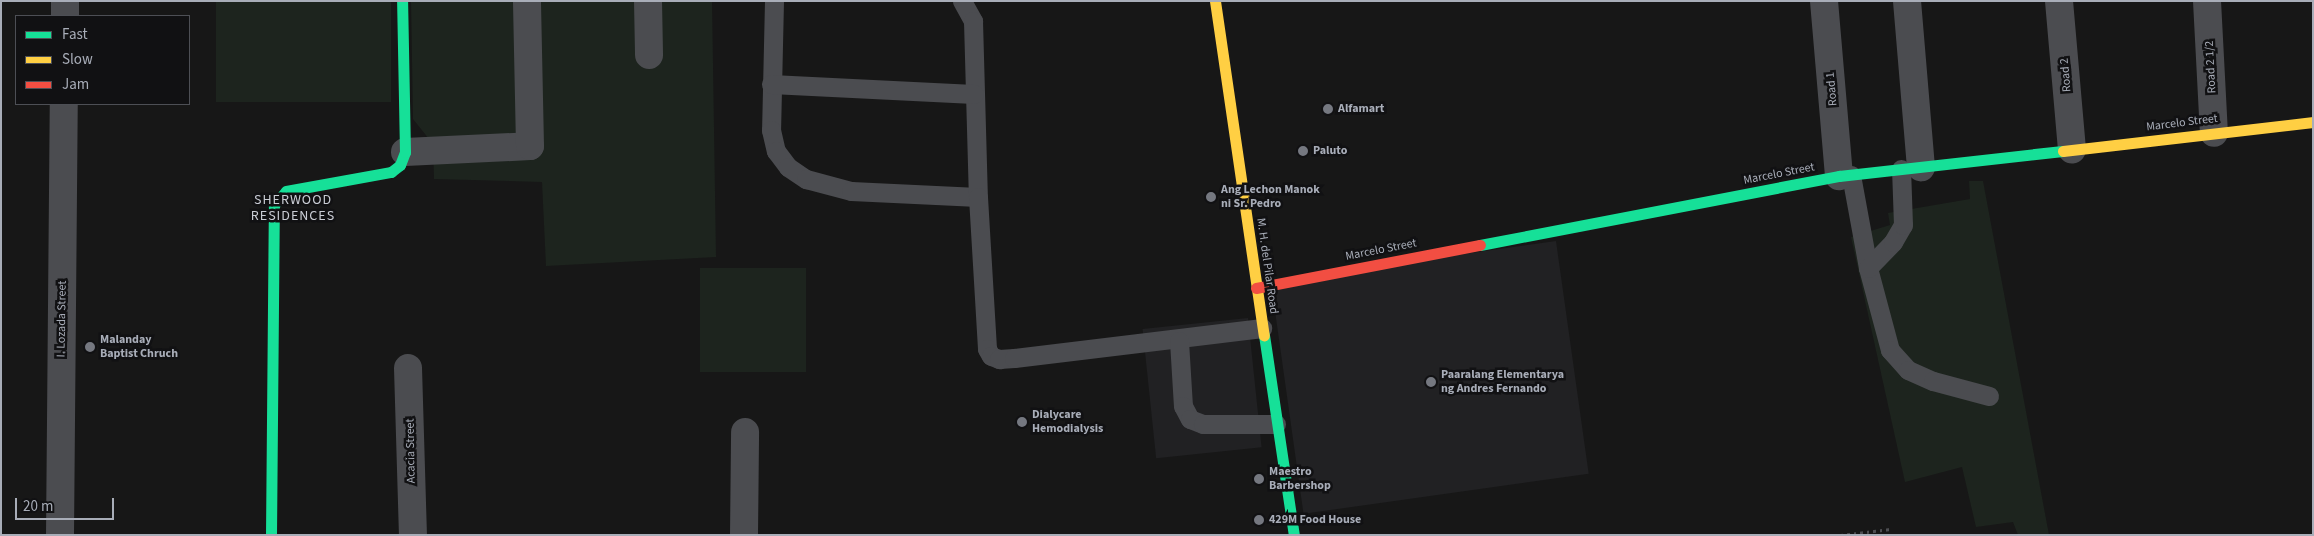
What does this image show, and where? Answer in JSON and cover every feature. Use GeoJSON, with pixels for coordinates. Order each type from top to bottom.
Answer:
{"type":"FeatureCollection","features":[{"type":"Feature","properties":{"kind":"street"},"geometry":{"type":"LineString","coordinates":[[65,1],[65,15]]}},
{"type":"Feature","properties":{"kind":"street"},"geometry":{"type":"LineString","coordinates":[[271,535],[274,205],[278,196],[286,191],[391,172],[400,165],[405,152],[402,1]]}},
{"type":"Feature","properties":{"kind":"street"},"geometry":{"type":"LineString","coordinates":[[405,152],[530,146],[527,1]]}},
{"type":"Feature","properties":{"kind":"street"},"geometry":{"type":"LineString","coordinates":[[648,1],[649,55]]}},
{"type":"Feature","properties":{"kind":"street","name":"M. H. del Pilar Road"},"geometry":{"type":"LineString","coordinates":[[1215,1],[1276,424],[1294,535]]}},
{"type":"Feature","properties":{"kind":"street","name":"Road 1"},"geometry":{"type":"LineString","coordinates":[[1824,1],[1845,176]]}},
{"type":"Feature","properties":{"kind":"street"},"geometry":{"type":"LineString","coordinates":[[1907,1],[1911,168]]}},
{"type":"Feature","properties":{"kind":"street","name":"Road 2"},"geometry":{"type":"LineString","coordinates":[[2060,1],[2072,150]]}},
{"type":"Feature","properties":{"kind":"street","name":"Road 2 1/2"},"geometry":{"type":"LineString","coordinates":[[2207,1],[2214,133]]}},
{"type":"Feature","properties":{"kind":"street","name":"I. Lozada Street"},"geometry":{"type":"LineString","coordinates":[[60,535],[64,105]]}},
{"type":"Feature","properties":{"kind":"street","name":"Marcelo Street"},"geometry":{"type":"LineString","coordinates":[[1256,288],[1845,176],[2313,122]]}},
{"type":"Feature","properties":{"kind":"street","name":"Acacia Street"},"geometry":{"type":"LineString","coordinates":[[408,368],[413,535]]}},
{"type":"Feature","properties":{"kind":"street"},"geometry":{"type":"LineString","coordinates":[[744,535],[745,432]]}},
{"type":"Feature","properties":{"kind":"lane"},"geometry":{"type":"LineString","coordinates":[[774,1],[771,130],[776,151],[788,167],[806,179],[851,191],[978,197]]}},
{"type":"Feature","properties":{"kind":"lane"},"geometry":{"type":"LineString","coordinates":[[962,1],[973,21],[978,197],[987,349],[991,356],[998,359],[1014,358],[1179,341],[1262,328]]}},
{"type":"Feature","properties":{"kind":"lane"},"geometry":{"type":"LineString","coordinates":[[771,84],[974,94]]}},
{"type":"Feature","properties":{"kind":"lane"},"geometry":{"type":"LineString","coordinates":[[1868,268],[1893,242],[1902,225],[1911,168]]}},
{"type":"Feature","properties":{"kind":"lane"},"geometry":{"type":"LineString","coordinates":[[1845,176],[1890,350],[1908,370],[1933,381],[1990,396]]}},
{"type":"Feature","properties":{"kind":"lane"},"geometry":{"type":"LineString","coordinates":[[1179,341],[1183,406],[1190,419],[1203,424],[1276,424]]}},
{"type":"Feature","properties":{"kind":"path"},"geometry":{"type":"LineString","coordinates":[[1842,535],[1891,529]]}},
{"type":"Feature","properties":{"kind":"shaded area"},"geometry":{"type":"Polygon","coordinates":[[[216,1],[391,1],[391,102],[216,102],[216,1]]]}},
{"type":"Feature","properties":{"kind":"shaded area"},"geometry":{"type":"Polygon","coordinates":[[[411,1],[712,1],[716,257],[546,266],[542,182],[434,179],[433,144],[413,119],[411,1]]]}},
{"type":"Feature","properties":{"kind":"shaded area"},"geometry":{"type":"Polygon","coordinates":[[[1969,181],[1983,181],[2049,535],[2018,535],[2013,522],[1976,527],[1962,467],[1905,482],[1851,237],[1890,225],[1888,213],[1970,199],[1969,181]]]}},
{"type":"Feature","properties":{"kind":"shaded area","name":"Paaralang Elementarya ng Andres Fernando"},"geometry":{"type":"Polygon","coordinates":[[[1556,241],[1589,474],[1304,514],[1271,281],[1556,241]]]}},
{"type":"Feature","properties":{"kind":"shaded area"},"geometry":{"type":"Polygon","coordinates":[[[700,268],[806,268],[806,372],[700,372],[700,268]]]}},
{"type":"Feature","properties":{"kind":"shaded area"},"geometry":{"type":"Polygon","coordinates":[[[1248,318],[1262,447],[1156,458],[1143,329],[1248,318]]]}},
{"type":"Feature","properties":{"kind":"traffic: fast"},"geometry":{"type":"LineString","coordinates":[[271,535],[274,205],[286,191],[391,172],[400,165],[405,152],[402,1]]}},
{"type":"Feature","properties":{"kind":"traffic: fast"},"geometry":{"type":"LineString","coordinates":[[1480,245],[1839,176],[2063,151]]}},
{"type":"Feature","properties":{"kind":"traffic: fast"},"geometry":{"type":"LineString","coordinates":[[1264,335],[1294,535]]}},
{"type":"Feature","properties":{"kind":"traffic: slow"},"geometry":{"type":"LineString","coordinates":[[1215,1],[1264,335]]}},
{"type":"Feature","properties":{"kind":"traffic: slow"},"geometry":{"type":"LineString","coordinates":[[2063,151],[2313,122]]}},
{"type":"Feature","properties":{"kind":"traffic: jam"},"geometry":{"type":"LineString","coordinates":[[1256,288],[1480,245]]}},
{"type":"Feature","properties":{"kind":"place","name":"Alfamart"},"geometry":{"type":"Point","coordinates":[1328,109]}},
{"type":"Feature","properties":{"kind":"place","name":"Paluto"},"geometry":{"type":"Point","coordinates":[1303,151]}},
{"type":"Feature","properties":{"kind":"place","name":"Ang Lechon Manok ni Sr. Pedro"},"geometry":{"type":"Point","coordinates":[1211,197]}},
{"type":"Feature","properties":{"kind":"place","name":"Malanday Baptist Chruch"},"geometry":{"type":"Point","coordinates":[90,347]}},
{"type":"Feature","properties":{"kind":"place","name":"Paaralang Elementarya ng Andres Fernando"},"geometry":{"type":"Point","coordinates":[1431,382]}},
{"type":"Feature","properties":{"kind":"place","name":"Dialycare Hemodialysis"},"geometry":{"type":"Point","coordinates":[1022,422]}},
{"type":"Feature","properties":{"kind":"place","name":"Maestro Barbershop"},"geometry":{"type":"Point","coordinates":[1259,479]}},
{"type":"Feature","properties":{"kind":"place","name":"429M Food House"},"geometry":{"type":"Point","coordinates":[1259,520]}},
{"type":"Feature","properties":{"kind":"district","name":"SHERWOOD RESIDENCES"},"geometry":{"type":"Point","coordinates":[293,208]}}]}
